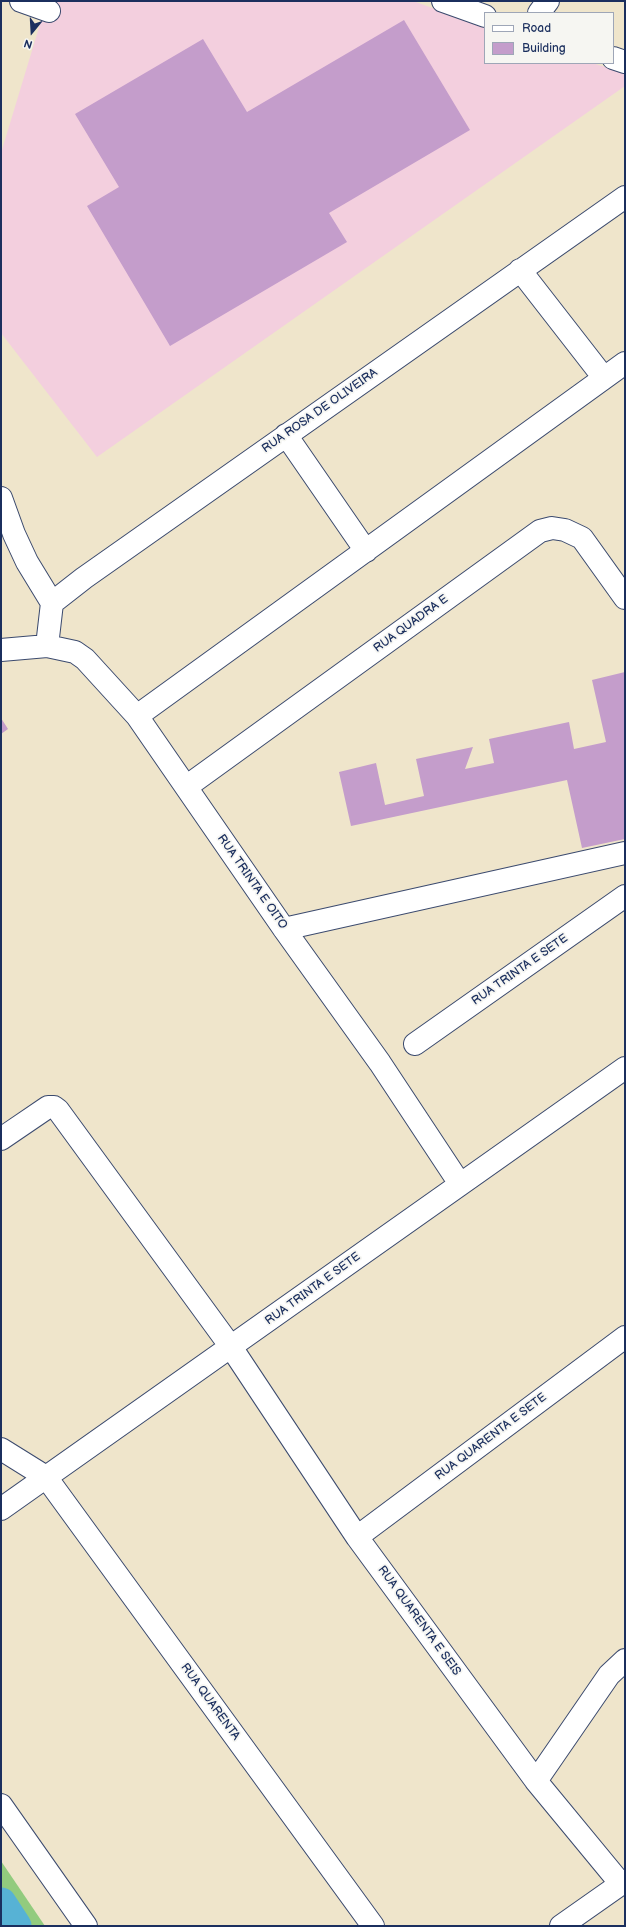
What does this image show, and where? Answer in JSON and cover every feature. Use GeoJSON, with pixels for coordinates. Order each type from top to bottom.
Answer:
{"type":"FeatureCollection","features":[{"type":"Feature","properties":{"kind":"street"},"geometry":{"type":"LineString","coordinates":[[21,1],[49,11]]}},
{"type":"Feature","properties":{"kind":"street"},"geometry":{"type":"LineString","coordinates":[[443,1],[484,16]]}},
{"type":"Feature","properties":{"kind":"street"},"geometry":{"type":"LineString","coordinates":[[540,12],[548,1]]}},
{"type":"Feature","properties":{"kind":"street"},"geometry":{"type":"LineString","coordinates":[[614,58],[625,62]]}},
{"type":"Feature","properties":{"kind":"street","name":"RUA ROSA DE OLIVEIRA"},"geometry":{"type":"LineString","coordinates":[[52,603],[84,578],[625,197]]}},
{"type":"Feature","properties":{"kind":"street"},"geometry":{"type":"LineString","coordinates":[[520,270],[604,378]]}},
{"type":"Feature","properties":{"kind":"street"},"geometry":{"type":"LineString","coordinates":[[137,716],[625,363]]}},
{"type":"Feature","properties":{"kind":"street"},"geometry":{"type":"LineString","coordinates":[[286,435],[366,551]]}},
{"type":"Feature","properties":{"kind":"street"},"geometry":{"type":"LineString","coordinates":[[1,498],[14,534],[27,562],[52,603],[47,646]]}},
{"type":"Feature","properties":{"kind":"street","name":"RUA QUADRA E"},"geometry":{"type":"LineString","coordinates":[[186,787],[540,531],[552,528],[565,530],[582,538],[625,598]]}},
{"type":"Feature","properties":{"kind":"street","name":"RUA TRINTA E OITO"},"geometry":{"type":"LineString","coordinates":[[1,650],[47,646],[75,652],[85,659],[137,716],[284,929],[380,1064],[460,1184]]}},
{"type":"Feature","properties":{"kind":"street"},"geometry":{"type":"LineString","coordinates":[[284,929],[625,853]]}},
{"type":"Feature","properties":{"kind":"street","name":"RUA TRINTA E SETE"},"geometry":{"type":"LineString","coordinates":[[415,1044],[625,896]]}},
{"type":"Feature","properties":{"kind":"street","name":"RUA TRINTA E SETE"},"geometry":{"type":"LineString","coordinates":[[1,1509],[625,1068]]}},
{"type":"Feature","properties":{"kind":"street","name":"RUA QUARENTA E SEIS"},"geometry":{"type":"LineString","coordinates":[[1,1139],[48,1107],[54,1107],[58,1110],[231,1347],[357,1537],[536,1781],[623,1882]]}},
{"type":"Feature","properties":{"kind":"street","name":"RUA QUARENTA E SETE"},"geometry":{"type":"LineString","coordinates":[[357,1537],[625,1337]]}},
{"type":"Feature","properties":{"kind":"street"},"geometry":{"type":"LineString","coordinates":[[1,1450],[46,1477]]}},
{"type":"Feature","properties":{"kind":"street","name":"RUA QUARENTA"},"geometry":{"type":"LineString","coordinates":[[46,1477],[373,1926]]}},
{"type":"Feature","properties":{"kind":"street"},"geometry":{"type":"LineString","coordinates":[[536,1781],[609,1675],[625,1660]]}},
{"type":"Feature","properties":{"kind":"street"},"geometry":{"type":"LineString","coordinates":[[1,1805],[86,1926]]}},
{"type":"Feature","properties":{"kind":"street"},"geometry":{"type":"LineString","coordinates":[[561,1926],[623,1882]]}},
{"type":"Feature","properties":{"kind":"shaded area"},"geometry":{"type":"Polygon","coordinates":[[[47,1],[413,1],[484,27],[484,64],[595,64],[625,73],[625,86],[97,457],[1,333],[1,153],[47,1]]]}},
{"type":"Feature","properties":{"kind":"green space"},"geometry":{"type":"Polygon","coordinates":[[[1,1861],[45,1926],[1,1926],[1,1861]]]}},
{"type":"Feature","properties":{"kind":"building"},"geometry":{"type":"Polygon","coordinates":[[[404,20],[470,130],[329,213],[347,242],[170,346],[87,206],[119,187],[75,114],[203,39],[247,112],[404,20]]]}},
{"type":"Feature","properties":{"kind":"building"},"geometry":{"type":"Polygon","coordinates":[[[625,672],[625,839],[582,848],[567,780],[351,826],[339,772],[376,763],[385,805],[424,796],[416,759],[473,747],[465,769],[494,763],[489,739],[569,722],[574,749],[606,742],[592,680],[625,672]]]}},
{"type":"Feature","properties":{"kind":"building"},"geometry":{"type":"Polygon","coordinates":[[[1,718],[8,729],[1,734],[1,718]]]}},
{"type":"Feature","properties":{"kind":"waterway"},"geometry":{"type":"LineString","coordinates":[[1,1903],[16,1926]]}}]}
